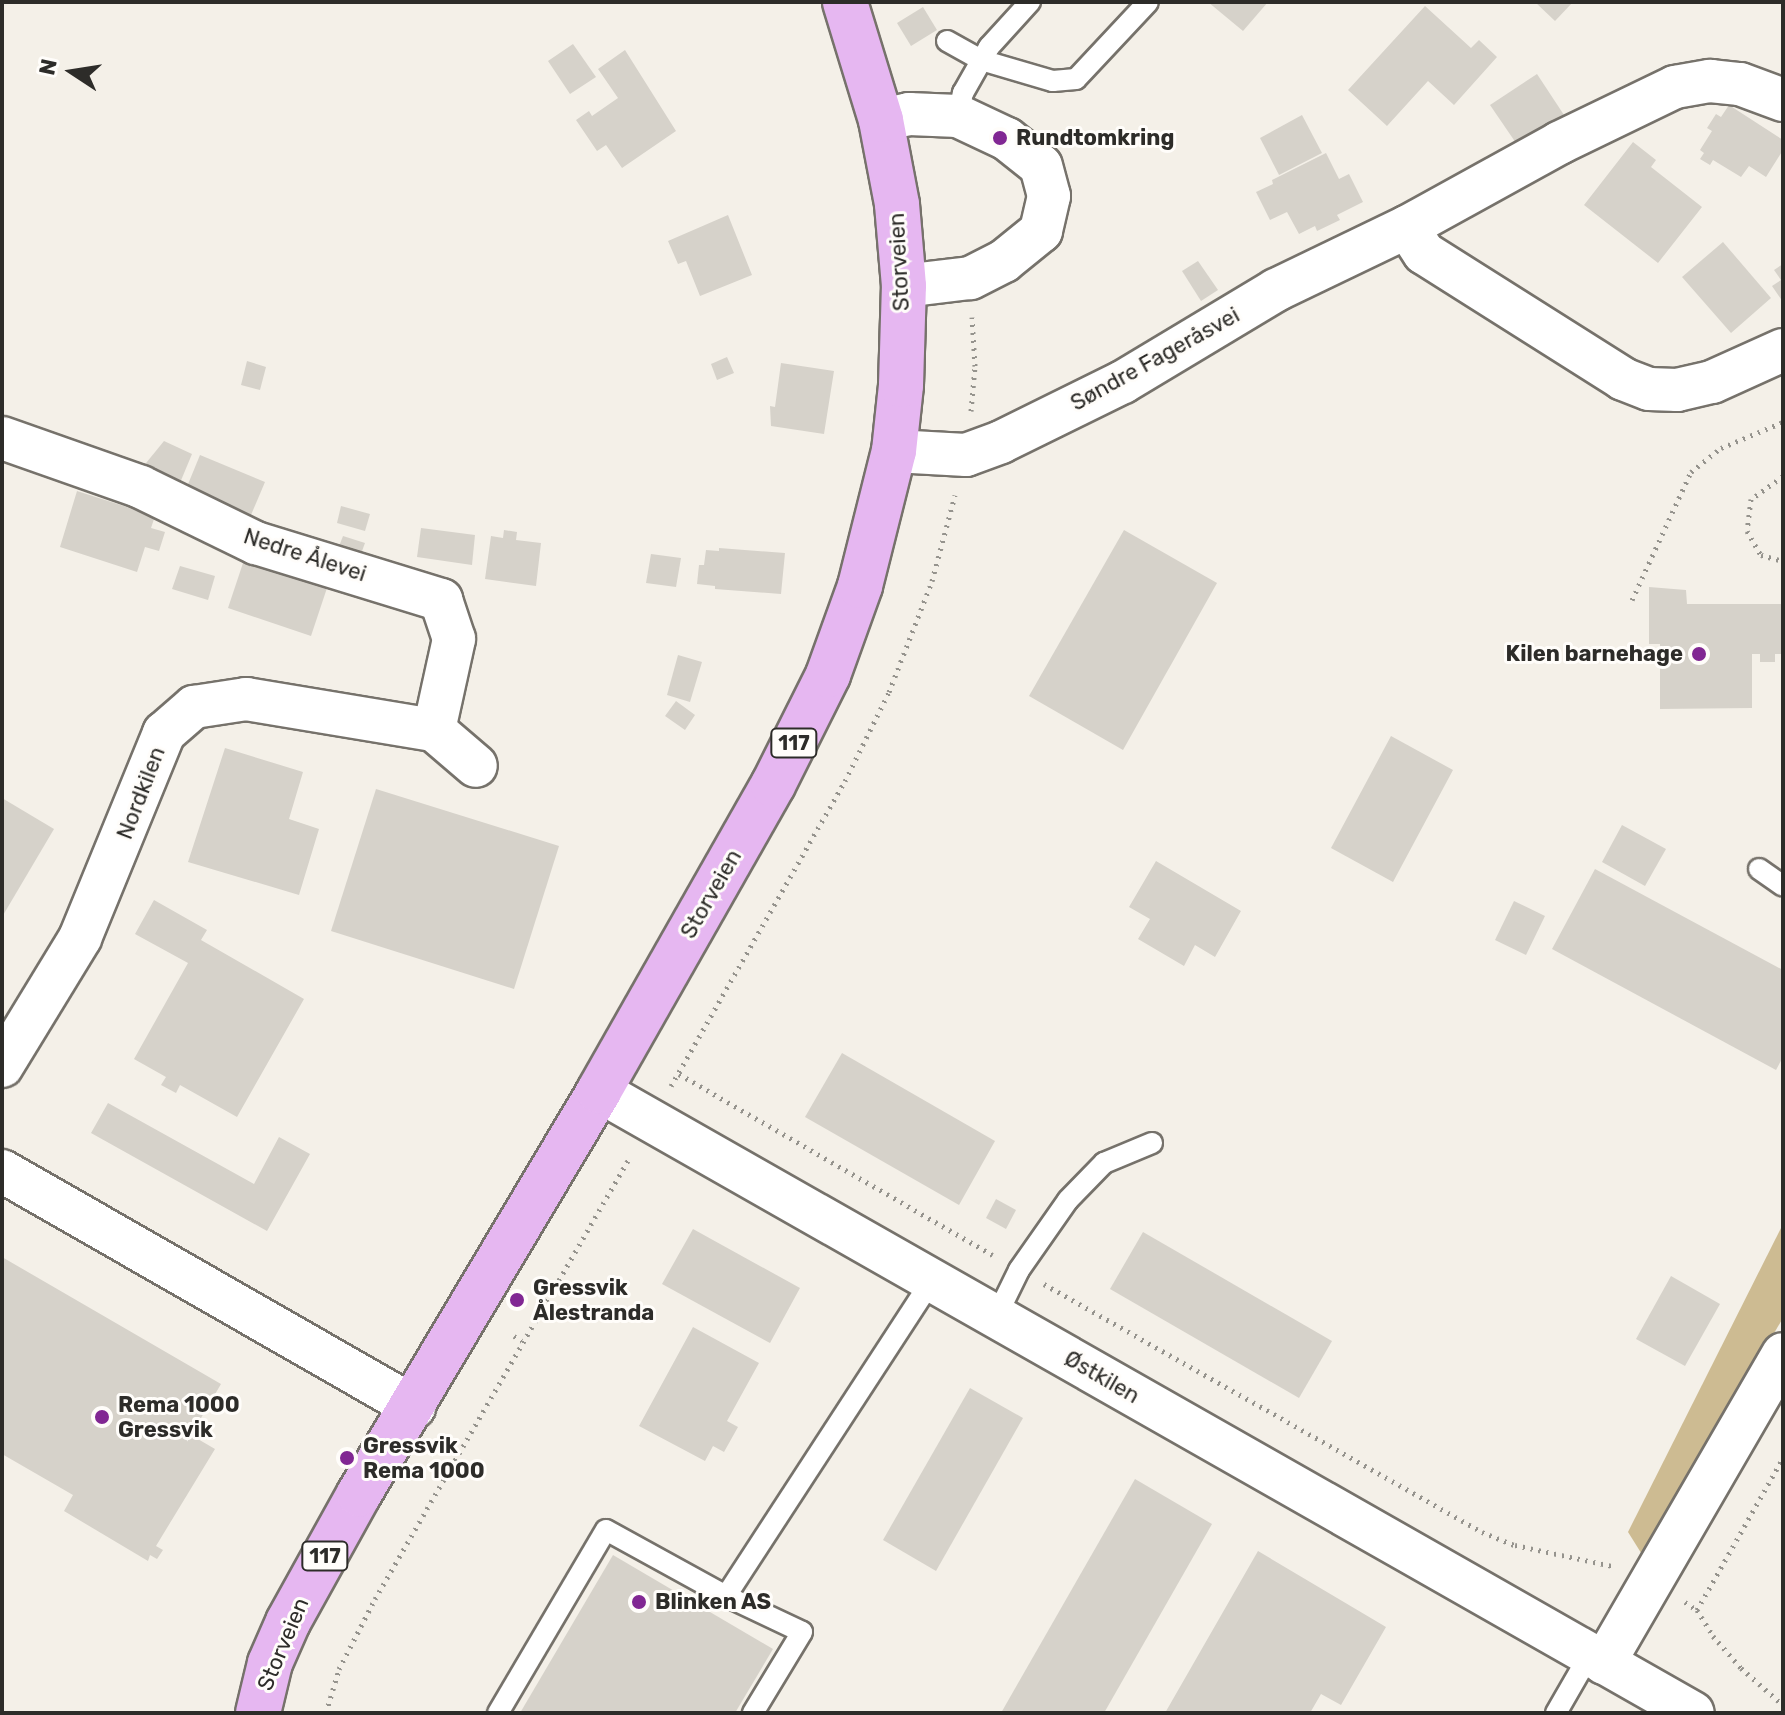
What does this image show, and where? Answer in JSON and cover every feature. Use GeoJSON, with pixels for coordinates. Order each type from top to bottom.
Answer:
{"type":"FeatureCollection","features":[{"type":"Feature","properties":{"kind":"main road","name":"Storveien"},"geometry":{"type":"LineString","coordinates":[[258,1713],[270,1663],[288,1622],[359,1494],[414,1407],[599,1091],[773,785],[828,675],[869,556],[894,451],[901,385],[904,286],[897,204],[881,120],[845,2]]}},
{"type":"Feature","properties":{"kind":"street","name":"Søndre Fageråsvei"},"geometry":{"type":"LineString","coordinates":[[894,451],[966,455],[1001,442],[1123,382],[1276,290],[1407,227],[1559,143],[1675,87],[1710,81],[1740,84],[1783,100]]}},
{"type":"Feature","properties":{"kind":"street"},"geometry":{"type":"LineString","coordinates":[[881,120],[909,114],[958,116],[1007,139],[1041,166],[1049,196],[1041,231],[1004,261],[970,278],[904,286]]}},
{"type":"Feature","properties":{"kind":"street"},"geometry":{"type":"LineString","coordinates":[[1407,227],[1424,253],[1623,379],[1649,389],[1677,390],[1712,382],[1783,350]]}},
{"type":"Feature","properties":{"kind":"street","name":"Nedre Ålevei"},"geometry":{"type":"LineString","coordinates":[[2,438],[141,487],[256,543],[441,600],[454,639],[434,730]]}},
{"type":"Feature","properties":{"kind":"street","name":"Nordkilen"},"geometry":{"type":"LineString","coordinates":[[2,1066],[80,938],[164,733],[194,707],[246,699],[434,730]]}},
{"type":"Feature","properties":{"kind":"street"},"geometry":{"type":"LineString","coordinates":[[434,730],[476,766]]}},
{"type":"Feature","properties":{"kind":"street","name":"Østkilen"},"geometry":{"type":"LineString","coordinates":[[599,1091],[1693,1713]]}},
{"type":"Feature","properties":{"kind":"street"},"geometry":{"type":"LineString","coordinates":[[2,1171],[414,1407]]}},
{"type":"Feature","properties":{"kind":"street"},"geometry":{"type":"LineString","coordinates":[[1597,1658],[1650,1581],[1783,1354]]}},
{"type":"Feature","properties":{"kind":"lane"},"geometry":{"type":"LineString","coordinates":[[958,116],[963,93],[981,60],[1030,2]]}},
{"type":"Feature","properties":{"kind":"lane"},"geometry":{"type":"LineString","coordinates":[[947,41],[981,60],[1053,81],[1076,79],[1148,2]]}},
{"type":"Feature","properties":{"kind":"lane"},"geometry":{"type":"LineString","coordinates":[[1759,869],[1783,886]]}},
{"type":"Feature","properties":{"kind":"lane"},"geometry":{"type":"LineString","coordinates":[[996,1317],[1019,1270],[1068,1200],[1104,1163],[1152,1143]]}},
{"type":"Feature","properties":{"kind":"lane"},"geometry":{"type":"LineString","coordinates":[[726,1596],[932,1280]]}},
{"type":"Feature","properties":{"kind":"lane"},"geometry":{"type":"LineString","coordinates":[[498,1713],[606,1530],[726,1596],[802,1632],[753,1713]]}},
{"type":"Feature","properties":{"kind":"lane"},"geometry":{"type":"LineString","coordinates":[[1556,1713],[1597,1658]]}},
{"type":"Feature","properties":{"kind":"path"},"geometry":{"type":"LineString","coordinates":[[1632,600],[1691,472],[1721,448],[1783,422]]}},
{"type":"Feature","properties":{"kind":"path"},"geometry":{"type":"LineString","coordinates":[[1783,476],[1751,499],[1747,531],[1761,555],[1783,561]]}},
{"type":"Feature","properties":{"kind":"path"},"geometry":{"type":"LineString","coordinates":[[679,1074],[1482,1532],[1515,1545],[1587,1558],[1650,1581],[1697,1610],[1713,1636],[1741,1668],[1783,1705]]}},
{"type":"Feature","properties":{"kind":"path"},"geometry":{"type":"LineString","coordinates":[[514,1336],[522,1341]]}},
{"type":"Feature","properties":{"kind":"path"},"geometry":{"type":"LineString","coordinates":[[1697,1610],[1783,1458]]}},
{"type":"Feature","properties":{"kind":"shaded area"},"geometry":{"type":"Polygon","coordinates":[[[1783,1224],[1783,1318],[1643,1556],[1628,1532],[1783,1224]]]}},
{"type":"Feature","properties":{"kind":"building"},"geometry":{"type":"Polygon","coordinates":[[[1208,2],[1268,2],[1243,31],[1208,2]]]}},
{"type":"Feature","properties":{"kind":"building"},"geometry":{"type":"Polygon","coordinates":[[[1535,2],[1573,2],[1555,21],[1535,2]]]}},
{"type":"Feature","properties":{"kind":"building"},"geometry":{"type":"Polygon","coordinates":[[[1425,6],[1471,48],[1479,40],[1497,57],[1454,105],[1428,81],[1387,126],[1348,90],[1425,6]]]}},
{"type":"Feature","properties":{"kind":"building"},"geometry":{"type":"Polygon","coordinates":[[[923,7],[937,30],[911,46],[897,23],[923,7]]]}},
{"type":"Feature","properties":{"kind":"building"},"geometry":{"type":"Polygon","coordinates":[[[573,44],[596,77],[570,94],[548,61],[573,44]]]}},
{"type":"Feature","properties":{"kind":"building"},"geometry":{"type":"Polygon","coordinates":[[[625,50],[676,131],[622,168],[606,145],[597,151],[576,120],[589,111],[592,116],[618,98],[598,69],[625,50]]]}},
{"type":"Feature","properties":{"kind":"building"},"geometry":{"type":"Polygon","coordinates":[[[1537,74],[1564,115],[1518,146],[1490,105],[1537,74]]]}},
{"type":"Feature","properties":{"kind":"building"},"geometry":{"type":"Polygon","coordinates":[[[1729,105],[1783,140],[1783,150],[1766,177],[1749,166],[1741,177],[1713,160],[1710,165],[1700,159],[1704,153],[1700,150],[1712,131],[1707,128],[1716,114],[1721,117],[1729,105]]]}},
{"type":"Feature","properties":{"kind":"building"},"geometry":{"type":"Polygon","coordinates":[[[1302,115],[1322,153],[1279,175],[1260,138],[1302,115]]]}},
{"type":"Feature","properties":{"kind":"building"},"geometry":{"type":"Polygon","coordinates":[[[1633,142],[1656,160],[1651,167],[1702,207],[1658,263],[1584,205],[1633,142]]]}},
{"type":"Feature","properties":{"kind":"building"},"geometry":{"type":"Polygon","coordinates":[[[1326,153],[1339,179],[1349,174],[1363,202],[1337,215],[1340,220],[1317,231],[1315,226],[1299,234],[1287,212],[1270,220],[1256,192],[1273,184],[1272,180],[1326,153]]]}},
{"type":"Feature","properties":{"kind":"building"},"geometry":{"type":"Polygon","coordinates":[[[728,215],[752,275],[700,296],[686,261],[678,264],[668,241],[728,215]]]}},
{"type":"Feature","properties":{"kind":"building"},"geometry":{"type":"Polygon","coordinates":[[[1723,242],[1771,298],[1731,333],[1682,277],[1723,242]]]}},
{"type":"Feature","properties":{"kind":"building"},"geometry":{"type":"Polygon","coordinates":[[[1198,261],[1218,290],[1201,301],[1182,271],[1198,261]]]}},
{"type":"Feature","properties":{"kind":"building"},"geometry":{"type":"Polygon","coordinates":[[[1783,264],[1783,302],[1772,286],[1781,280],[1774,270],[1783,264]]]}},
{"type":"Feature","properties":{"kind":"building"},"geometry":{"type":"Polygon","coordinates":[[[727,357],[734,373],[717,380],[711,364],[727,357]]]}},
{"type":"Feature","properties":{"kind":"building"},"geometry":{"type":"Polygon","coordinates":[[[247,361],[266,367],[260,390],[241,385],[247,361]]]}},
{"type":"Feature","properties":{"kind":"building"},"geometry":{"type":"Polygon","coordinates":[[[781,363],[834,371],[824,434],[771,426],[770,406],[775,407],[781,363]]]}},
{"type":"Feature","properties":{"kind":"building"},"geometry":{"type":"Polygon","coordinates":[[[164,441],[192,454],[177,490],[142,468],[164,441]]]}},
{"type":"Feature","properties":{"kind":"building"},"geometry":{"type":"Polygon","coordinates":[[[200,455],[265,482],[248,522],[184,494],[200,455]]]}},
{"type":"Feature","properties":{"kind":"building"},"geometry":{"type":"Polygon","coordinates":[[[77,491],[155,516],[151,528],[165,532],[159,551],[145,547],[137,572],[60,547],[77,491]]]}},
{"type":"Feature","properties":{"kind":"building"},"geometry":{"type":"Polygon","coordinates":[[[341,506],[370,514],[365,531],[337,523],[341,506]]]}},
{"type":"Feature","properties":{"kind":"building"},"geometry":{"type":"Polygon","coordinates":[[[421,528],[475,535],[472,565],[417,557],[421,528]]]}},
{"type":"Feature","properties":{"kind":"building"},"geometry":{"type":"Polygon","coordinates":[[[504,530],[517,532],[516,540],[541,543],[536,586],[485,579],[491,536],[503,538],[504,530]]]}},
{"type":"Feature","properties":{"kind":"building"},"geometry":{"type":"Polygon","coordinates":[[[1124,530],[1217,583],[1123,750],[1029,696],[1124,530]]]}},
{"type":"Feature","properties":{"kind":"building"},"geometry":{"type":"Polygon","coordinates":[[[343,536],[365,543],[358,562],[336,554],[343,536]]]}},
{"type":"Feature","properties":{"kind":"building"},"geometry":{"type":"Polygon","coordinates":[[[719,548],[785,553],[781,594],[715,589],[715,586],[697,584],[699,565],[704,565],[706,550],[719,551],[719,548]]]}},
{"type":"Feature","properties":{"kind":"building"},"geometry":{"type":"Polygon","coordinates":[[[651,554],[681,558],[676,587],[646,583],[651,554]]]}},
{"type":"Feature","properties":{"kind":"building"},"geometry":{"type":"Polygon","coordinates":[[[245,557],[328,585],[311,636],[228,608],[245,557]]]}},
{"type":"Feature","properties":{"kind":"building"},"geometry":{"type":"Polygon","coordinates":[[[180,566],[215,576],[208,600],[172,589],[180,566]]]}},
{"type":"Feature","properties":{"kind":"building"},"geometry":{"type":"Polygon","coordinates":[[[1649,587],[1686,590],[1687,604],[1783,604],[1783,654],[1775,654],[1775,662],[1760,662],[1760,654],[1752,654],[1752,708],[1660,709],[1660,644],[1649,644],[1649,587]]]}},
{"type":"Feature","properties":{"kind":"building"},"geometry":{"type":"Polygon","coordinates":[[[678,655],[702,662],[690,702],[667,695],[678,655]]]}},
{"type":"Feature","properties":{"kind":"building"},"geometry":{"type":"Polygon","coordinates":[[[676,701],[695,715],[685,730],[665,716],[676,701]]]}},
{"type":"Feature","properties":{"kind":"building"},"geometry":{"type":"Polygon","coordinates":[[[1391,736],[1453,770],[1393,882],[1331,848],[1391,736]]]}},
{"type":"Feature","properties":{"kind":"building"},"geometry":{"type":"Polygon","coordinates":[[[225,748],[303,772],[289,819],[319,829],[299,895],[188,862],[225,748]]]}},
{"type":"Feature","properties":{"kind":"building"},"geometry":{"type":"Polygon","coordinates":[[[376,789],[559,846],[514,989],[331,931],[376,789]]]}},
{"type":"Feature","properties":{"kind":"building"},"geometry":{"type":"Polygon","coordinates":[[[2,798],[54,829],[2,917],[2,798]]]}},
{"type":"Feature","properties":{"kind":"building"},"geometry":{"type":"Polygon","coordinates":[[[1622,825],[1666,849],[1645,886],[1602,862],[1622,825]]]}},
{"type":"Feature","properties":{"kind":"building"},"geometry":{"type":"Polygon","coordinates":[[[1156,861],[1241,911],[1215,957],[1195,945],[1184,966],[1138,939],[1150,919],[1129,907],[1156,861]]]}},
{"type":"Feature","properties":{"kind":"building"},"geometry":{"type":"Polygon","coordinates":[[[1595,869],[1783,970],[1783,1057],[1776,1070],[1552,949],[1595,869]]]}},
{"type":"Feature","properties":{"kind":"building"},"geometry":{"type":"Polygon","coordinates":[[[154,900],[207,930],[201,940],[304,999],[237,1117],[180,1085],[176,1093],[161,1085],[166,1077],[134,1059],[188,963],[135,934],[154,900]]]}},
{"type":"Feature","properties":{"kind":"building"},"geometry":{"type":"Polygon","coordinates":[[[1514,901],[1545,916],[1526,955],[1495,940],[1514,901]]]}},
{"type":"Feature","properties":{"kind":"building"},"geometry":{"type":"Polygon","coordinates":[[[842,1053],[995,1141],[959,1205],[805,1117],[842,1053]]]}},
{"type":"Feature","properties":{"kind":"building"},"geometry":{"type":"Polygon","coordinates":[[[108,1103],[254,1184],[279,1137],[310,1154],[267,1231],[91,1133],[108,1103]]]}},
{"type":"Feature","properties":{"kind":"building"},"geometry":{"type":"Polygon","coordinates":[[[996,1199],[1016,1210],[1006,1229],[986,1218],[996,1199]]]}},
{"type":"Feature","properties":{"kind":"building"},"geometry":{"type":"Polygon","coordinates":[[[693,1229],[800,1288],[770,1343],[662,1284],[693,1229]]]}},
{"type":"Feature","properties":{"kind":"building"},"geometry":{"type":"Polygon","coordinates":[[[1143,1232],[1332,1341],[1299,1398],[1110,1289],[1143,1232]]]}},
{"type":"Feature","properties":{"kind":"building","name":"Rema 1000 Gressvik"},"geometry":{"type":"Polygon","coordinates":[[[2,1257],[221,1384],[191,1435],[215,1449],[156,1546],[163,1550],[157,1559],[150,1555],[148,1561],[64,1511],[73,1495],[2,1454],[2,1257]]]}},
{"type":"Feature","properties":{"kind":"building"},"geometry":{"type":"Polygon","coordinates":[[[1671,1276],[1720,1304],[1685,1366],[1636,1339],[1671,1276]]]}},
{"type":"Feature","properties":{"kind":"building"},"geometry":{"type":"Polygon","coordinates":[[[693,1327],[759,1363],[727,1421],[738,1427],[724,1452],[713,1446],[705,1461],[639,1426],[693,1327]]]}},
{"type":"Feature","properties":{"kind":"building"},"geometry":{"type":"Polygon","coordinates":[[[970,1388],[1023,1418],[936,1571],[883,1540],[970,1388]]]}},
{"type":"Feature","properties":{"kind":"building"},"geometry":{"type":"Polygon","coordinates":[[[1135,1479],[1212,1524],[1104,1713],[1001,1713],[1135,1479]]]}},
{"type":"Feature","properties":{"kind":"building"},"geometry":{"type":"Polygon","coordinates":[[[1258,1551],[1386,1627],[1341,1705],[1321,1694],[1310,1713],[1165,1713],[1258,1551]]]}},
{"type":"Feature","properties":{"kind":"building","name":"Blinken AS"},"geometry":{"type":"Polygon","coordinates":[[[613,1555],[773,1649],[735,1713],[520,1713],[613,1555]]]}},
{"type":"Feature","properties":{"kind":"place","name":"Rundtomkring"},"geometry":{"type":"Point","coordinates":[1000,138]}},
{"type":"Feature","properties":{"kind":"place","name":"Kilen barnehage"},"geometry":{"type":"Point","coordinates":[1699,654]}},
{"type":"Feature","properties":{"kind":"place","name":"Gressvik Ålestranda"},"geometry":{"type":"Point","coordinates":[517,1300]}},
{"type":"Feature","properties":{"kind":"place","name":"Rema 1000 Gressvik"},"geometry":{"type":"Point","coordinates":[102,1417]}},
{"type":"Feature","properties":{"kind":"place","name":"Gressvik Rema 1000"},"geometry":{"type":"Point","coordinates":[347,1458]}},
{"type":"Feature","properties":{"kind":"place","name":"Blinken AS"},"geometry":{"type":"Point","coordinates":[639,1602]}}]}
